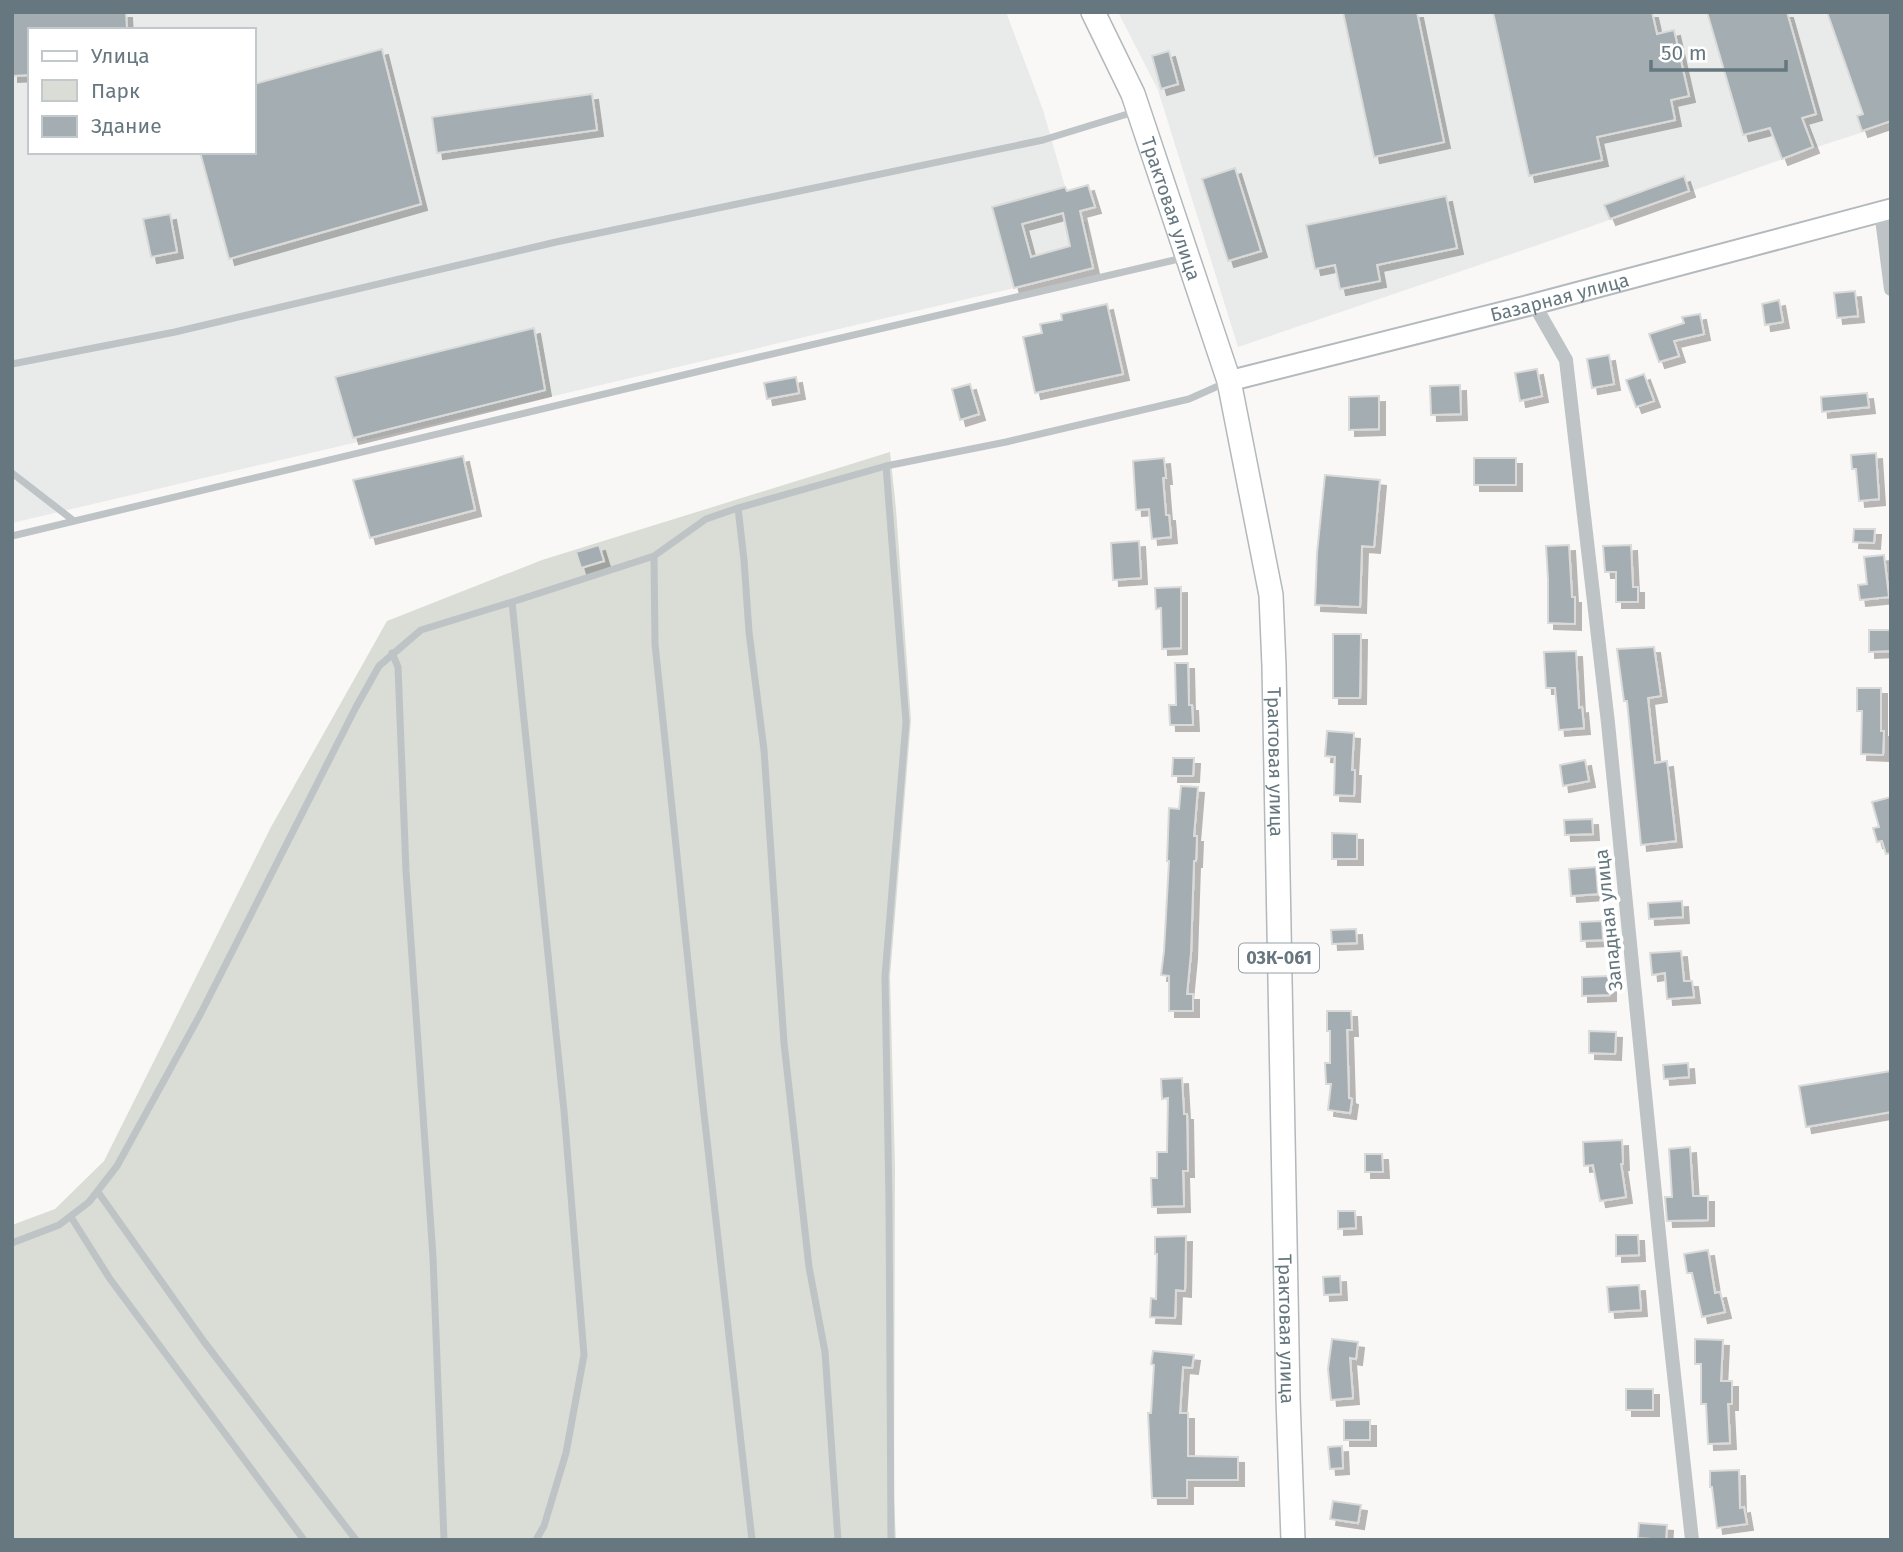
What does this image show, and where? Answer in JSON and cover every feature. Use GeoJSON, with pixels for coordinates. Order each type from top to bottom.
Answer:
{"type":"FeatureCollection","features":[{"type":"Feature","properties":{"kind":"main road","name":"Трактовая улица"},"geometry":{"type":"LineString","coordinates":[[1093,12],[1139,110],[1228,381],[1271,595],[1293,1540]]}},
{"type":"Feature","properties":{"kind":"street"},"geometry":{"type":"LineString","coordinates":[[1886,210],[1891,289]]}},
{"type":"Feature","properties":{"kind":"street","name":"Базарная улица"},"geometry":{"type":"LineString","coordinates":[[1228,381],[1534,304],[1886,210]]}},
{"type":"Feature","properties":{"kind":"street","name":"Западная улица"},"geometry":{"type":"LineString","coordinates":[[1534,304],[1566,360],[1608,723],[1692,1540]]}},
{"type":"Feature","properties":{"kind":"lane"},"geometry":{"type":"LineString","coordinates":[[12,364],[175,332],[556,242],[1043,140],[1139,110]]}},
{"type":"Feature","properties":{"kind":"lane"},"geometry":{"type":"LineString","coordinates":[[12,536],[1187,257]]}},
{"type":"Feature","properties":{"kind":"lane"},"geometry":{"type":"LineString","coordinates":[[12,1243],[59,1226],[89,1202],[117,1166],[201,1013],[379,666],[421,629],[654,556],[706,519],[738,508],[886,466],[1006,442],[1189,399],[1228,381]]}},
{"type":"Feature","properties":{"kind":"lane"},"geometry":{"type":"LineString","coordinates":[[886,466],[906,722],[885,976],[891,1540]]}},
{"type":"Feature","properties":{"kind":"lane"},"geometry":{"type":"LineString","coordinates":[[12,472],[74,521]]}},
{"type":"Feature","properties":{"kind":"lane"},"geometry":{"type":"LineString","coordinates":[[738,508],[748,632],[764,750],[784,1043],[809,1268],[825,1352],[838,1540]]}},
{"type":"Feature","properties":{"kind":"lane"},"geometry":{"type":"LineString","coordinates":[[654,556],[655,644],[752,1540]]}},
{"type":"Feature","properties":{"kind":"lane"},"geometry":{"type":"LineString","coordinates":[[512,602],[564,1111],[584,1355],[566,1453],[544,1526],[536,1540]]}},
{"type":"Feature","properties":{"kind":"lane"},"geometry":{"type":"LineString","coordinates":[[392,653],[398,667],[406,871],[433,1257],[444,1540]]}},
{"type":"Feature","properties":{"kind":"lane"},"geometry":{"type":"LineString","coordinates":[[98,1192],[205,1343],[356,1540]]}},
{"type":"Feature","properties":{"kind":"lane"},"geometry":{"type":"LineString","coordinates":[[71,1217],[110,1279],[304,1540]]}},
{"type":"Feature","properties":{"kind":"shaded area"},"geometry":{"type":"Polygon","coordinates":[[[12,12],[1006,12],[1043,110],[1072,211],[1087,223],[1093,268],[12,523],[12,12]]]}},
{"type":"Feature","properties":{"kind":"shaded area"},"geometry":{"type":"Polygon","coordinates":[[[1118,12],[1891,12],[1891,123],[1238,347],[1158,90],[1118,12]]]}},
{"type":"Feature","properties":{"kind":"green space"},"geometry":{"type":"Polygon","coordinates":[[[890,452],[911,720],[890,977],[895,1167],[896,1540],[12,1540],[12,1225],[55,1209],[104,1161],[271,827],[387,621],[542,560],[890,452]]]}},
{"type":"Feature","properties":{"kind":"building"},"geometry":{"type":"Polygon","coordinates":[[[12,12],[126,12],[127,28],[28,28],[28,75],[12,76],[12,12]]]}},
{"type":"Feature","properties":{"kind":"building"},"geometry":{"type":"Polygon","coordinates":[[[1343,12],[1417,12],[1444,142],[1374,157],[1343,12]]]}},
{"type":"Feature","properties":{"kind":"building"},"geometry":{"type":"Polygon","coordinates":[[[1493,12],[1652,12],[1657,34],[1674,30],[1689,96],[1671,100],[1675,120],[1597,137],[1602,160],[1529,176],[1493,12]]]}},
{"type":"Feature","properties":{"kind":"building"},"geometry":{"type":"Polygon","coordinates":[[[1707,12],[1787,12],[1816,114],[1802,118],[1813,147],[1782,159],[1770,128],[1743,135],[1707,12]]]}},
{"type":"Feature","properties":{"kind":"building"},"geometry":{"type":"Polygon","coordinates":[[[1827,12],[1891,12],[1891,121],[1862,131],[1857,116],[1863,114],[1827,12]]]}},
{"type":"Feature","properties":{"kind":"building"},"geometry":{"type":"Polygon","coordinates":[[[382,49],[421,204],[229,259],[201,154],[256,154],[256,83],[382,49]]]}},
{"type":"Feature","properties":{"kind":"building"},"geometry":{"type":"Polygon","coordinates":[[[1169,51],[1178,84],[1161,89],[1152,56],[1169,51]]]}},
{"type":"Feature","properties":{"kind":"building"},"geometry":{"type":"Polygon","coordinates":[[[592,94],[597,130],[437,153],[432,117],[592,94]]]}},
{"type":"Feature","properties":{"kind":"building"},"geometry":{"type":"Polygon","coordinates":[[[1235,168],[1261,251],[1228,261],[1202,179],[1235,168]]]}},
{"type":"Feature","properties":{"kind":"building"},"geometry":{"type":"Polygon","coordinates":[[[1684,176],[1689,191],[1610,219],[1604,205],[1684,176]]]}},
{"type":"Feature","properties":{"kind":"building"},"geometry":{"type":"Polygon","coordinates":[[[1088,185],[1095,207],[1080,211],[1093,268],[1014,288],[992,207],[1065,187],[1067,191],[1088,185]],[[1063,213],[1022,224],[1031,257],[1070,246],[1063,213]]]}},
{"type":"Feature","properties":{"kind":"building"},"geometry":{"type":"Polygon","coordinates":[[[1446,196],[1457,248],[1377,265],[1380,281],[1340,289],[1335,265],[1315,269],[1306,225],[1446,196]]]}},
{"type":"Feature","properties":{"kind":"building"},"geometry":{"type":"Polygon","coordinates":[[[170,214],[177,252],[151,257],[143,219],[170,214]]]}},
{"type":"Feature","properties":{"kind":"building"},"geometry":{"type":"Polygon","coordinates":[[[1855,291],[1858,316],[1837,318],[1834,293],[1855,291]]]}},
{"type":"Feature","properties":{"kind":"building"},"geometry":{"type":"Polygon","coordinates":[[[1779,300],[1783,322],[1765,325],[1762,304],[1779,300]]]}},
{"type":"Feature","properties":{"kind":"building"},"geometry":{"type":"Polygon","coordinates":[[[1107,304],[1123,374],[1035,393],[1023,337],[1042,333],[1040,324],[1062,320],[1061,314],[1107,304]]]}},
{"type":"Feature","properties":{"kind":"building"},"geometry":{"type":"Polygon","coordinates":[[[1700,314],[1704,334],[1674,341],[1679,356],[1659,362],[1649,334],[1684,323],[1682,317],[1700,314]]]}},
{"type":"Feature","properties":{"kind":"building"},"geometry":{"type":"Polygon","coordinates":[[[534,328],[545,390],[353,438],[335,377],[534,328]]]}},
{"type":"Feature","properties":{"kind":"building"},"geometry":{"type":"Polygon","coordinates":[[[1609,355],[1614,384],[1592,388],[1587,359],[1609,355]]]}},
{"type":"Feature","properties":{"kind":"building"},"geometry":{"type":"Polygon","coordinates":[[[1537,369],[1542,396],[1520,401],[1515,373],[1537,369]]]}},
{"type":"Feature","properties":{"kind":"building"},"geometry":{"type":"Polygon","coordinates":[[[1644,374],[1654,401],[1636,407],[1626,380],[1644,374]]]}},
{"type":"Feature","properties":{"kind":"building"},"geometry":{"type":"Polygon","coordinates":[[[796,377],[799,393],[767,399],[764,383],[796,377]]]}},
{"type":"Feature","properties":{"kind":"building"},"geometry":{"type":"Polygon","coordinates":[[[970,384],[979,414],[960,420],[952,389],[970,384]]]}},
{"type":"Feature","properties":{"kind":"building"},"geometry":{"type":"Polygon","coordinates":[[[1460,385],[1461,414],[1431,415],[1430,386],[1460,385]]]}},
{"type":"Feature","properties":{"kind":"building"},"geometry":{"type":"Polygon","coordinates":[[[1867,393],[1869,407],[1822,412],[1821,397],[1867,393]]]}},
{"type":"Feature","properties":{"kind":"building"},"geometry":{"type":"Polygon","coordinates":[[[1379,396],[1379,429],[1349,430],[1349,397],[1379,396]]]}},
{"type":"Feature","properties":{"kind":"building"},"geometry":{"type":"Polygon","coordinates":[[[1876,453],[1879,499],[1859,501],[1856,469],[1852,469],[1851,455],[1876,453]]]}},
{"type":"Feature","properties":{"kind":"building"},"geometry":{"type":"Polygon","coordinates":[[[463,456],[475,510],[370,538],[353,480],[463,456]]]}},
{"type":"Feature","properties":{"kind":"building"},"geometry":{"type":"Polygon","coordinates":[[[1164,458],[1166,515],[1169,515],[1171,537],[1152,539],[1149,509],[1136,510],[1133,461],[1164,458]]]}},
{"type":"Feature","properties":{"kind":"building"},"geometry":{"type":"Polygon","coordinates":[[[1474,458],[1516,458],[1516,485],[1474,485],[1474,458]]]}},
{"type":"Feature","properties":{"kind":"building"},"geometry":{"type":"Polygon","coordinates":[[[1325,475],[1380,480],[1374,547],[1362,546],[1360,607],[1315,605],[1325,475]]]}},
{"type":"Feature","properties":{"kind":"building"},"geometry":{"type":"Polygon","coordinates":[[[1854,529],[1875,529],[1874,543],[1853,542],[1854,529]]]}},
{"type":"Feature","properties":{"kind":"building"},"geometry":{"type":"Polygon","coordinates":[[[1139,541],[1141,578],[1113,580],[1111,543],[1139,541]]]}},
{"type":"Feature","properties":{"kind":"building"},"geometry":{"type":"Polygon","coordinates":[[[599,545],[604,561],[581,568],[576,552],[599,545]]]}},
{"type":"Feature","properties":{"kind":"building"},"geometry":{"type":"Polygon","coordinates":[[[1569,545],[1575,624],[1548,623],[1546,546],[1569,545]]]}},
{"type":"Feature","properties":{"kind":"building"},"geometry":{"type":"Polygon","coordinates":[[[1631,545],[1633,587],[1638,587],[1638,602],[1616,602],[1616,572],[1605,572],[1603,546],[1631,545]]]}},
{"type":"Feature","properties":{"kind":"building"},"geometry":{"type":"Polygon","coordinates":[[[1884,555],[1889,597],[1860,600],[1858,585],[1867,584],[1864,557],[1884,555]]]}},
{"type":"Feature","properties":{"kind":"building"},"geometry":{"type":"Polygon","coordinates":[[[1181,587],[1181,648],[1162,649],[1161,608],[1156,609],[1155,588],[1181,587]]]}},
{"type":"Feature","properties":{"kind":"building"},"geometry":{"type":"Polygon","coordinates":[[[1869,630],[1890,630],[1890,651],[1869,652],[1869,630]]]}},
{"type":"Feature","properties":{"kind":"building"},"geometry":{"type":"Polygon","coordinates":[[[1333,634],[1361,634],[1360,698],[1333,698],[1333,634]]]}},
{"type":"Feature","properties":{"kind":"building"},"geometry":{"type":"Polygon","coordinates":[[[1654,647],[1661,696],[1648,698],[1655,763],[1667,761],[1676,841],[1641,845],[1627,701],[1624,701],[1617,649],[1654,647]]]}},
{"type":"Feature","properties":{"kind":"building"},"geometry":{"type":"Polygon","coordinates":[[[1576,651],[1579,708],[1582,707],[1584,728],[1559,730],[1555,688],[1546,688],[1544,652],[1576,651]]]}},
{"type":"Feature","properties":{"kind":"building"},"geometry":{"type":"Polygon","coordinates":[[[1175,663],[1188,663],[1189,705],[1192,705],[1193,725],[1170,725],[1169,705],[1176,705],[1175,663]]]}},
{"type":"Feature","properties":{"kind":"building"},"geometry":{"type":"Polygon","coordinates":[[[1857,688],[1881,688],[1883,755],[1861,754],[1862,711],[1857,711],[1857,688]]]}},
{"type":"Feature","properties":{"kind":"building"},"geometry":{"type":"Polygon","coordinates":[[[1327,731],[1354,733],[1354,796],[1334,795],[1335,757],[1325,756],[1327,731]]]}},
{"type":"Feature","properties":{"kind":"building"},"geometry":{"type":"Polygon","coordinates":[[[1173,758],[1194,758],[1193,776],[1172,776],[1173,758]]]}},
{"type":"Feature","properties":{"kind":"building"},"geometry":{"type":"Polygon","coordinates":[[[1585,760],[1589,781],[1563,786],[1560,765],[1585,760]]]}},
{"type":"Feature","properties":{"kind":"building"},"geometry":{"type":"Polygon","coordinates":[[[1181,786],[1198,787],[1187,994],[1193,994],[1193,1011],[1169,1011],[1169,976],[1161,975],[1169,861],[1169,808],[1179,809],[1181,786]]]}},
{"type":"Feature","properties":{"kind":"building"},"geometry":{"type":"Polygon","coordinates":[[[1891,797],[1891,853],[1886,854],[1882,841],[1877,842],[1873,828],[1879,827],[1872,802],[1891,797]]]}},
{"type":"Feature","properties":{"kind":"building"},"geometry":{"type":"Polygon","coordinates":[[[1592,819],[1593,834],[1565,835],[1564,820],[1592,819]]]}},
{"type":"Feature","properties":{"kind":"building"},"geometry":{"type":"Polygon","coordinates":[[[1332,833],[1357,834],[1357,859],[1332,859],[1332,833]]]}},
{"type":"Feature","properties":{"kind":"building"},"geometry":{"type":"Polygon","coordinates":[[[1596,867],[1598,894],[1571,896],[1569,869],[1596,867]]]}},
{"type":"Feature","properties":{"kind":"building"},"geometry":{"type":"Polygon","coordinates":[[[1682,901],[1683,917],[1649,919],[1648,903],[1682,901]]]}},
{"type":"Feature","properties":{"kind":"building"},"geometry":{"type":"Polygon","coordinates":[[[1602,921],[1603,940],[1581,941],[1580,922],[1602,921]]]}},
{"type":"Feature","properties":{"kind":"building"},"geometry":{"type":"Polygon","coordinates":[[[1356,929],[1357,943],[1332,944],[1331,930],[1356,929]]]}},
{"type":"Feature","properties":{"kind":"building"},"geometry":{"type":"Polygon","coordinates":[[[1681,951],[1684,981],[1692,981],[1694,997],[1667,999],[1665,973],[1652,975],[1650,953],[1681,951]]]}},
{"type":"Feature","properties":{"kind":"building"},"geometry":{"type":"Polygon","coordinates":[[[1610,976],[1610,995],[1582,996],[1582,977],[1610,976]]]}},
{"type":"Feature","properties":{"kind":"building"},"geometry":{"type":"Polygon","coordinates":[[[1327,1011],[1351,1011],[1352,1030],[1347,1030],[1349,1098],[1352,1099],[1350,1113],[1328,1110],[1331,1084],[1326,1084],[1325,1063],[1330,1063],[1327,1011]]]}},
{"type":"Feature","properties":{"kind":"building"},"geometry":{"type":"Polygon","coordinates":[[[1589,1031],[1616,1032],[1615,1054],[1589,1053],[1589,1031]]]}},
{"type":"Feature","properties":{"kind":"building"},"geometry":{"type":"Polygon","coordinates":[[[1688,1063],[1689,1077],[1664,1079],[1663,1065],[1688,1063]]]}},
{"type":"Feature","properties":{"kind":"building"},"geometry":{"type":"Polygon","coordinates":[[[1891,1071],[1891,1112],[1806,1127],[1799,1086],[1891,1071]]]}},
{"type":"Feature","properties":{"kind":"building"},"geometry":{"type":"Polygon","coordinates":[[[1182,1078],[1184,1114],[1187,1114],[1188,1171],[1183,1171],[1184,1206],[1152,1207],[1151,1178],[1157,1178],[1157,1152],[1167,1152],[1168,1098],[1162,1099],[1161,1079],[1182,1078]]]}},
{"type":"Feature","properties":{"kind":"building"},"geometry":{"type":"Polygon","coordinates":[[[1622,1140],[1621,1164],[1626,1197],[1600,1201],[1593,1165],[1584,1166],[1583,1142],[1622,1140]]]}},
{"type":"Feature","properties":{"kind":"building"},"geometry":{"type":"Polygon","coordinates":[[[1690,1147],[1693,1196],[1708,1196],[1708,1220],[1667,1221],[1665,1197],[1672,1197],[1669,1149],[1690,1147]]]}},
{"type":"Feature","properties":{"kind":"building"},"geometry":{"type":"Polygon","coordinates":[[[1365,1154],[1382,1154],[1383,1172],[1365,1172],[1365,1154]]]}},
{"type":"Feature","properties":{"kind":"building"},"geometry":{"type":"Polygon","coordinates":[[[1338,1211],[1355,1211],[1356,1228],[1338,1229],[1338,1211]]]}},
{"type":"Feature","properties":{"kind":"building"},"geometry":{"type":"Polygon","coordinates":[[[1616,1235],[1638,1235],[1639,1255],[1616,1256],[1616,1235]]]}},
{"type":"Feature","properties":{"kind":"building"},"geometry":{"type":"Polygon","coordinates":[[[1186,1236],[1185,1291],[1176,1290],[1175,1318],[1150,1317],[1151,1298],[1156,1299],[1155,1237],[1186,1236]]]}},
{"type":"Feature","properties":{"kind":"building"},"geometry":{"type":"Polygon","coordinates":[[[1708,1250],[1715,1293],[1720,1292],[1725,1312],[1702,1317],[1692,1273],[1687,1273],[1684,1254],[1708,1250]]]}},
{"type":"Feature","properties":{"kind":"building"},"geometry":{"type":"Polygon","coordinates":[[[1340,1276],[1341,1294],[1324,1295],[1323,1277],[1340,1276]]]}},
{"type":"Feature","properties":{"kind":"building"},"geometry":{"type":"Polygon","coordinates":[[[1639,1285],[1641,1310],[1609,1312],[1607,1287],[1639,1285]]]}},
{"type":"Feature","properties":{"kind":"building"},"geometry":{"type":"Polygon","coordinates":[[[1332,1339],[1358,1342],[1356,1359],[1350,1358],[1353,1398],[1331,1400],[1328,1369],[1332,1339]]]}},
{"type":"Feature","properties":{"kind":"building"},"geometry":{"type":"Polygon","coordinates":[[[1695,1339],[1723,1340],[1721,1381],[1732,1381],[1732,1404],[1728,1404],[1730,1443],[1708,1444],[1706,1404],[1701,1404],[1701,1364],[1695,1364],[1695,1339]]]}},
{"type":"Feature","properties":{"kind":"building"},"geometry":{"type":"Polygon","coordinates":[[[1153,1351],[1194,1355],[1192,1368],[1183,1367],[1180,1413],[1188,1413],[1188,1456],[1238,1457],[1238,1480],[1187,1480],[1187,1498],[1152,1498],[1148,1413],[1151,1413],[1153,1351]]]}},
{"type":"Feature","properties":{"kind":"building"},"geometry":{"type":"Polygon","coordinates":[[[1626,1389],[1653,1389],[1653,1410],[1626,1410],[1626,1389]]]}},
{"type":"Feature","properties":{"kind":"building"},"geometry":{"type":"Polygon","coordinates":[[[1344,1420],[1370,1420],[1370,1440],[1344,1440],[1344,1420]]]}},
{"type":"Feature","properties":{"kind":"building"},"geometry":{"type":"Polygon","coordinates":[[[1342,1446],[1343,1468],[1330,1469],[1328,1447],[1342,1446]]]}},
{"type":"Feature","properties":{"kind":"building"},"geometry":{"type":"Polygon","coordinates":[[[1739,1470],[1740,1508],[1744,1507],[1747,1524],[1717,1528],[1710,1471],[1739,1470]]]}},
{"type":"Feature","properties":{"kind":"building"},"geometry":{"type":"Polygon","coordinates":[[[1333,1501],[1361,1505],[1358,1523],[1330,1519],[1333,1501]]]}},
{"type":"Feature","properties":{"kind":"building"},"geometry":{"type":"Polygon","coordinates":[[[1639,1523],[1667,1525],[1666,1540],[1638,1538],[1639,1523]]]}}]}
